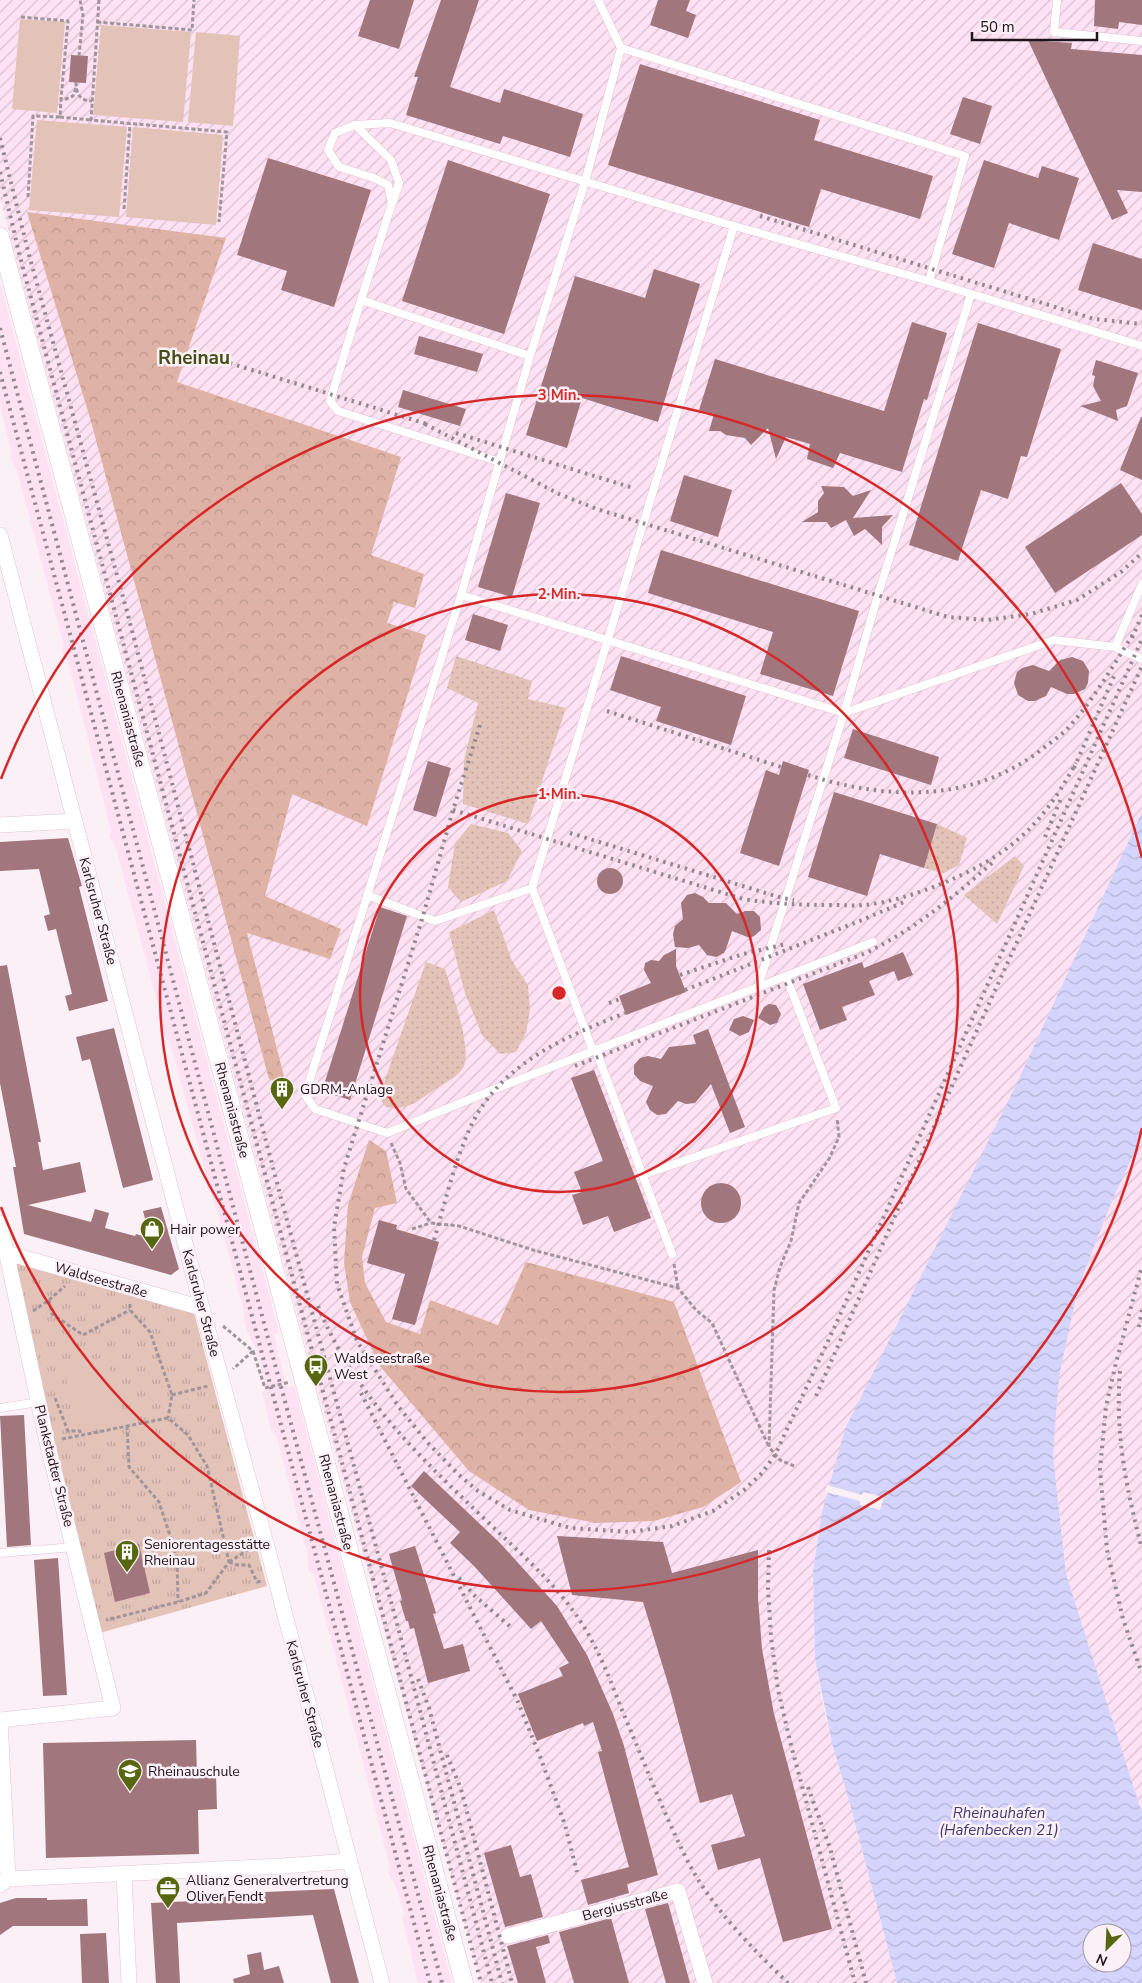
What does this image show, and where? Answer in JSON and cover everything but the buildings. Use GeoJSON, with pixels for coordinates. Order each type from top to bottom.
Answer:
{"type":"FeatureCollection","features":[{"type":"Feature","properties":{"kind":"street","name":"Rhenaniastraße"},"geometry":{"type":"LineString","coordinates":[[0,237],[464,1983]]}},
{"type":"Feature","properties":{"kind":"street","name":"Karlsruher Straße"},"geometry":{"type":"LineString","coordinates":[[0,535],[202,1308],[382,1983]]}},
{"type":"Feature","properties":{"kind":"street"},"geometry":{"type":"LineString","coordinates":[[0,825],[75,821]]}},
{"type":"Feature","properties":{"kind":"street","name":"Plankstadter Straße"},"geometry":{"type":"LineString","coordinates":[[0,1223],[3,1252],[113,1708],[0,1720]]}},
{"type":"Feature","properties":{"kind":"street","name":"Waldseestraße"},"geometry":{"type":"LineString","coordinates":[[3,1252],[202,1308]]}},
{"type":"Feature","properties":{"kind":"street"},"geometry":{"type":"LineString","coordinates":[[0,1720],[4,1882],[349,1861]]}},
{"type":"Feature","properties":{"kind":"street"},"geometry":{"type":"LineString","coordinates":[[124,1874],[129,1983]]}},
{"type":"Feature","properties":{"kind":"street","name":"Bergiusstraße"},"geometry":{"type":"LineString","coordinates":[[508,1936],[678,1891],[705,1983]]}},
{"type":"Feature","properties":{"kind":"lane"},"geometry":{"type":"LineString","coordinates":[[598,0],[621,48],[584,182],[530,356],[461,595],[305,1095],[315,1109],[387,1133],[594,1050],[873,942]]}},
{"type":"Feature","properties":{"kind":"lane"},"geometry":{"type":"LineString","coordinates":[[1057,0],[1054,32],[1142,41]]}},
{"type":"Feature","properties":{"kind":"lane"},"geometry":{"type":"LineString","coordinates":[[621,48],[965,156],[929,281]]}},
{"type":"Feature","properties":{"kind":"lane"},"geometry":{"type":"LineString","coordinates":[[392,204],[388,184],[339,166],[328,150],[335,133],[355,125],[390,123],[734,226],[929,281],[1142,346]]}},
{"type":"Feature","properties":{"kind":"lane"},"geometry":{"type":"LineString","coordinates":[[355,125],[391,160],[399,182],[330,401],[338,412],[500,462]]}},
{"type":"Feature","properties":{"kind":"lane"},"geometry":{"type":"LineString","coordinates":[[672,1254],[532,888],[734,226]]}},
{"type":"Feature","properties":{"kind":"lane"},"geometry":{"type":"LineString","coordinates":[[758,987],[844,713],[878,595],[971,294]]}},
{"type":"Feature","properties":{"kind":"lane"},"geometry":{"type":"LineString","coordinates":[[361,300],[530,356]]}},
{"type":"Feature","properties":{"kind":"lane"},"geometry":{"type":"LineString","coordinates":[[1115,647],[1142,584]]}},
{"type":"Feature","properties":{"kind":"lane"},"geometry":{"type":"LineString","coordinates":[[461,595],[844,713],[1054,640],[1115,647],[1142,660]]}},
{"type":"Feature","properties":{"kind":"lane"},"geometry":{"type":"LineString","coordinates":[[367,895],[435,921],[532,888]]}},
{"type":"Feature","properties":{"kind":"lane"},"geometry":{"type":"LineString","coordinates":[[643,1175],[836,1108],[786,976]]}},
{"type":"Feature","properties":{"kind":"lane"},"geometry":{"type":"LineString","coordinates":[[0,1408],[39,1402]]}},
{"type":"Feature","properties":{"kind":"lane"},"geometry":{"type":"LineString","coordinates":[[0,1554],[74,1547]]}},
{"type":"Feature","properties":{"kind":"path"},"geometry":{"type":"LineString","coordinates":[[79,56],[83,15],[80,0]]}},
{"type":"Feature","properties":{"kind":"path"},"geometry":{"type":"LineString","coordinates":[[90,120],[99,0]]}},
{"type":"Feature","properties":{"kind":"path"},"geometry":{"type":"LineString","coordinates":[[98,22],[192,30],[194,0]]}},
{"type":"Feature","properties":{"kind":"path"},"geometry":{"type":"LineString","coordinates":[[21,18],[68,21],[60,117]]}},
{"type":"Feature","properties":{"kind":"path"},"geometry":{"type":"LineString","coordinates":[[61,99],[73,96],[76,82]]}},
{"type":"Feature","properties":{"kind":"path"},"geometry":{"type":"LineString","coordinates":[[76,88],[83,100],[92,101]]}},
{"type":"Feature","properties":{"kind":"path"},"geometry":{"type":"LineString","coordinates":[[28,198],[33,116],[227,132],[219,222]]}},
{"type":"Feature","properties":{"kind":"path"},"geometry":{"type":"LineString","coordinates":[[124,209],[130,124]]}},
{"type":"Feature","properties":{"kind":"path"},"geometry":{"type":"LineString","coordinates":[[769,1447],[774,1290],[780,1267],[791,1241],[799,1204],[829,1159],[839,1137],[836,1108]]}},
{"type":"Feature","properties":{"kind":"path"},"geometry":{"type":"LineString","coordinates":[[387,1133],[400,1164],[406,1189],[431,1223]]}},
{"type":"Feature","properties":{"kind":"path"},"geometry":{"type":"LineString","coordinates":[[412,1229],[431,1223],[459,1226],[533,1250],[678,1288]]}},
{"type":"Feature","properties":{"kind":"path"},"geometry":{"type":"LineString","coordinates":[[672,1254],[678,1288],[696,1310],[712,1324],[769,1447],[780,1460],[794,1466]]}},
{"type":"Feature","properties":{"kind":"path"},"geometry":{"type":"LineString","coordinates":[[20,1319],[49,1300],[79,1273]]}},
{"type":"Feature","properties":{"kind":"path"},"geometry":{"type":"LineString","coordinates":[[49,1300],[52,1314],[83,1335],[130,1310]]}},
{"type":"Feature","properties":{"kind":"path"},"geometry":{"type":"LineString","coordinates":[[130,1305],[130,1310],[150,1332],[172,1395],[168,1418]]}},
{"type":"Feature","properties":{"kind":"path"},"geometry":{"type":"LineString","coordinates":[[202,1308],[254,1351],[265,1388],[290,1382]]}},
{"type":"Feature","properties":{"kind":"path"},"geometry":{"type":"LineString","coordinates":[[222,1379],[254,1351]]}},
{"type":"Feature","properties":{"kind":"path"},"geometry":{"type":"LineString","coordinates":[[172,1395],[202,1388]]}},
{"type":"Feature","properties":{"kind":"path"},"geometry":{"type":"LineString","coordinates":[[54,1397],[68,1431],[80,1431],[79,1435],[168,1418]]}},
{"type":"Feature","properties":{"kind":"path"},"geometry":{"type":"LineString","coordinates":[[168,1418],[188,1435],[207,1466],[229,1562]]}},
{"type":"Feature","properties":{"kind":"path"},"geometry":{"type":"LineString","coordinates":[[127,1426],[129,1467],[159,1502],[177,1558],[178,1602]]}},
{"type":"Feature","properties":{"kind":"path"},"geometry":{"type":"LineString","coordinates":[[93,1623],[178,1602],[206,1593],[229,1562],[265,1539]]}},
{"type":"Feature","properties":{"kind":"path"},"geometry":{"type":"LineString","coordinates":[[229,1562],[237,1565],[249,1565],[256,1582],[275,1579]]}},
{"type":"Feature","properties":{"kind":"shaded area"},"geometry":{"type":"Polygon","coordinates":[[[0,0],[1142,0],[1142,812],[822,1512],[813,1571],[815,1659],[822,1700],[897,1983],[481,1983],[301,1328],[0,198],[0,0]]]}},
{"type":"Feature","properties":{"kind":"shaded area"},"geometry":{"type":"Polygon","coordinates":[[[0,282],[279,1332],[274,1334],[286,1387],[294,1385],[452,1983],[418,1983],[402,1917],[405,1916],[396,1887],[388,1873],[390,1867],[314,1575],[308,1571],[308,1557],[277,1438],[271,1430],[262,1392],[267,1390],[256,1350],[246,1329],[244,1312],[214,1200],[207,1188],[208,1181],[170,1043],[164,1036],[158,1017],[159,1008],[116,849],[110,837],[111,831],[68,661],[62,650],[63,643],[16,468],[10,457],[11,451],[0,405],[0,282]]]}},
{"type":"Feature","properties":{"kind":"shaded area"},"geometry":{"type":"Polygon","coordinates":[[[1142,1136],[1142,1813],[1066,1574],[1053,1455],[1059,1377],[1078,1288],[1112,1201],[1142,1136]]]}},
{"type":"Feature","properties":{"kind":"green space"},"geometry":{"type":"Polygon","coordinates":[[[20,19],[65,22],[57,113],[12,109],[20,19]]]}},
{"type":"Feature","properties":{"kind":"green space"},"geometry":{"type":"Polygon","coordinates":[[[101,25],[191,32],[183,122],[93,115],[101,25]]]}},
{"type":"Feature","properties":{"kind":"green space"},"geometry":{"type":"Polygon","coordinates":[[[196,32],[240,36],[233,126],[188,122],[196,32]]]}},
{"type":"Feature","properties":{"kind":"green space"},"geometry":{"type":"Polygon","coordinates":[[[37,120],[127,127],[119,217],[29,210],[37,120]]]}},
{"type":"Feature","properties":{"kind":"green space"},"geometry":{"type":"Polygon","coordinates":[[[133,127],[223,135],[216,225],[126,217],[133,127]]]}},
{"type":"Feature","properties":{"kind":"green space"},"geometry":{"type":"Polygon","coordinates":[[[27,212],[226,238],[177,382],[401,457],[371,555],[424,574],[415,608],[394,602],[387,623],[426,635],[367,826],[292,794],[265,896],[341,929],[330,959],[247,933],[286,1084],[269,1079],[90,418],[27,212]]]}},
{"type":"Feature","properties":{"kind":"green space"},"geometry":{"type":"Polygon","coordinates":[[[456,656],[532,681],[528,699],[566,708],[528,824],[463,804],[464,760],[478,703],[447,688],[456,656]]]}},
{"type":"Feature","properties":{"kind":"green space"},"geometry":{"type":"Polygon","coordinates":[[[471,824],[508,833],[522,851],[507,881],[461,902],[448,887],[455,843],[471,824]]]}},
{"type":"Feature","properties":{"kind":"green space"},"geometry":{"type":"Polygon","coordinates":[[[937,824],[967,838],[959,865],[944,873],[924,868],[937,824]]]}},
{"type":"Feature","properties":{"kind":"green space"},"geometry":{"type":"Polygon","coordinates":[[[1015,856],[1024,866],[997,924],[964,895],[1015,856]]]}},
{"type":"Feature","properties":{"kind":"green space"},"geometry":{"type":"Polygon","coordinates":[[[494,910],[512,961],[528,985],[530,1009],[526,1033],[516,1052],[500,1054],[482,1035],[465,993],[449,932],[494,910]]]}},
{"type":"Feature","properties":{"kind":"green space"},"geometry":{"type":"Polygon","coordinates":[[[426,962],[445,969],[463,1033],[466,1057],[464,1066],[454,1077],[415,1103],[399,1108],[386,1107],[379,1097],[426,962]]]}},
{"type":"Feature","properties":{"kind":"green space"},"geometry":{"type":"Polygon","coordinates":[[[369,1140],[386,1151],[397,1203],[375,1208],[362,1257],[365,1283],[386,1322],[420,1334],[430,1300],[498,1325],[526,1262],[674,1302],[741,1482],[703,1507],[654,1521],[596,1523],[529,1510],[469,1471],[379,1365],[350,1302],[344,1263],[348,1205],[369,1140]]]}},
{"type":"Feature","properties":{"kind":"green space"},"geometry":{"type":"Polygon","coordinates":[[[5,1253],[194,1313],[267,1586],[96,1634],[5,1253]]]}},
{"type":"Feature","properties":{"kind":"green space"},"geometry":{"type":"Polygon","coordinates":[[[107,1361],[121,1420],[77,1429],[64,1370],[107,1361]]]}},
{"type":"Feature","properties":{"kind":"water","name":"Rheinauhafen (Hafenbecken 21)"},"geometry":{"type":"Polygon","coordinates":[[[1142,812],[1142,1136],[1112,1201],[1078,1288],[1059,1377],[1053,1455],[1066,1574],[1142,1813],[1142,1983],[897,1983],[832,1743],[815,1659],[813,1571],[822,1512],[845,1429],[1015,1087],[1142,812]]]}},
{"type":"Feature","properties":{"kind":"pier"},"geometry":{"type":"Polygon","coordinates":[[[827,1485],[862,1495],[863,1492],[884,1497],[880,1510],[860,1505],[860,1501],[825,1492],[827,1485]]]}},
{"type":"Feature","properties":{"kind":"railway"},"geometry":{"type":"LineString","coordinates":[[0,138],[28,251],[126,608],[282,1202],[396,1620],[492,1983]]}},
{"type":"Feature","properties":{"kind":"railway"},"geometry":{"type":"LineString","coordinates":[[0,172],[19,253],[481,1983]]}},
{"type":"Feature","properties":{"kind":"railway"},"geometry":{"type":"LineString","coordinates":[[760,216],[1094,319],[1142,324]]}},
{"type":"Feature","properties":{"kind":"railway"},"geometry":{"type":"LineString","coordinates":[[0,328],[273,1357],[442,1983]]}},
{"type":"Feature","properties":{"kind":"railway"},"geometry":{"type":"LineString","coordinates":[[194,352],[430,425]]}},
{"type":"Feature","properties":{"kind":"railway"},"geometry":{"type":"LineString","coordinates":[[0,372],[430,1983]]}},
{"type":"Feature","properties":{"kind":"railway"},"geometry":{"type":"LineString","coordinates":[[425,424],[559,494],[597,509],[948,617],[987,620],[1031,614],[1077,600],[1121,572],[1142,553]]}},
{"type":"Feature","properties":{"kind":"railway"},"geometry":{"type":"LineString","coordinates":[[456,433],[633,488]]}},
{"type":"Feature","properties":{"kind":"railway"},"geometry":{"type":"LineString","coordinates":[[1132,638],[1142,615]]}},
{"type":"Feature","properties":{"kind":"railway"},"geometry":{"type":"LineString","coordinates":[[808,775],[839,784],[900,792],[931,792],[961,787],[991,778],[1019,765],[1067,730],[1095,693],[1134,633]]}},
{"type":"Feature","properties":{"kind":"railway"},"geometry":{"type":"LineString","coordinates":[[480,725],[453,810],[423,916],[344,1168],[334,1227],[337,1284],[357,1341],[398,1406],[427,1442],[459,1475],[478,1491],[510,1510],[570,1528],[630,1532],[672,1526],[713,1511],[744,1490],[762,1473],[775,1455],[835,1326],[1142,639]]}},
{"type":"Feature","properties":{"kind":"railway"},"geometry":{"type":"LineString","coordinates":[[816,1396],[959,1070],[1142,666]]}},
{"type":"Feature","properties":{"kind":"railway"},"geometry":{"type":"LineString","coordinates":[[1074,768],[1115,674]]}},
{"type":"Feature","properties":{"kind":"railway"},"geometry":{"type":"LineString","coordinates":[[607,711],[781,767]]}},
{"type":"Feature","properties":{"kind":"railway"},"geometry":{"type":"LineString","coordinates":[[453,810],[743,899],[788,904],[860,905],[902,898],[923,891],[965,873],[1002,852],[1025,833],[1042,815],[1057,795],[1076,763]]}},
{"type":"Feature","properties":{"kind":"railway"},"geometry":{"type":"LineString","coordinates":[[1045,837],[1062,796]]}},
{"type":"Feature","properties":{"kind":"railway"},"geometry":{"type":"LineString","coordinates":[[570,833],[782,898],[794,900]]}},
{"type":"Feature","properties":{"kind":"railway"},"geometry":{"type":"LineString","coordinates":[[575,1066],[866,953],[917,923],[962,889],[992,863]]}},
{"type":"Feature","properties":{"kind":"railway"},"geometry":{"type":"LineString","coordinates":[[685,990],[904,902]]}},
{"type":"Feature","properties":{"kind":"railway"},"geometry":{"type":"LineString","coordinates":[[680,975],[743,954],[786,944]]}},
{"type":"Feature","properties":{"kind":"railway"},"geometry":{"type":"LineString","coordinates":[[609,1003],[620,999]]}},
{"type":"Feature","properties":{"kind":"railway"},"geometry":{"type":"LineString","coordinates":[[434,1240],[464,1141],[483,1106],[498,1086],[516,1070],[557,1043],[625,1013]]}},
{"type":"Feature","properties":{"kind":"railway"},"geometry":{"type":"LineString","coordinates":[[1140,1668],[1123,1619],[1107,1550],[1100,1469],[1106,1406],[1142,1266]]}},
{"type":"Feature","properties":{"kind":"railway"},"geometry":{"type":"LineString","coordinates":[[318,1306],[333,1339],[351,1370],[393,1426],[441,1477],[546,1579],[582,1623],[601,1660],[689,1864],[722,1912],[747,1942],[788,1983]]}},
{"type":"Feature","properties":{"kind":"railway"},"geometry":{"type":"LineString","coordinates":[[1139,1327],[1142,1310]]}},
{"type":"Feature","properties":{"kind":"railway"},"geometry":{"type":"LineString","coordinates":[[1120,1371],[1119,1417],[1123,1461],[1142,1549]]}},
{"type":"Feature","properties":{"kind":"railway"},"geometry":{"type":"LineString","coordinates":[[361,1393],[518,1702],[565,1825],[577,1872]]}},
{"type":"Feature","properties":{"kind":"railway"},"geometry":{"type":"LineString","coordinates":[[769,1550],[768,1588],[771,1637],[778,1690],[855,1983]]}},
{"type":"Feature","properties":{"kind":"railway"},"geometry":{"type":"LineString","coordinates":[[459,1578],[475,1596],[513,1629]]}},
{"type":"Feature","properties":{"kind":"railway"},"geometry":{"type":"LineString","coordinates":[[418,1679],[429,1708],[502,1983]]}},
{"type":"Feature","properties":{"kind":"railway"},"geometry":{"type":"LineString","coordinates":[[447,1755],[461,1789],[512,1983]]}},
{"type":"Feature","properties":{"kind":"railway"},"geometry":{"type":"LineString","coordinates":[[808,1787],[830,1848],[866,1983]]}},
{"type":"Feature","properties":{"kind":"place","name":"GDRM-Anlage"},"geometry":{"type":"Point","coordinates":[282,1110]}},
{"type":"Feature","properties":{"kind":"place","name":"Hair power"},"geometry":{"type":"Point","coordinates":[152,1250]}},
{"type":"Feature","properties":{"kind":"place","name":"Waldseestraße West"},"geometry":{"type":"Point","coordinates":[316,1387]}},
{"type":"Feature","properties":{"kind":"place","name":"Seniorentagesstätte Rheinau"},"geometry":{"type":"Point","coordinates":[127,1573]}},
{"type":"Feature","properties":{"kind":"place","name":"Rheinauschule"},"geometry":{"type":"Point","coordinates":[130,1792]}},
{"type":"Feature","properties":{"kind":"place","name":"Allianz Generalvertretung Oliver Fendt"},"geometry":{"type":"Point","coordinates":[168,1909]}},
{"type":"Feature","properties":{"kind":"district","name":"Rheinau"},"geometry":{"type":"Point","coordinates":[194,358]}}]}
